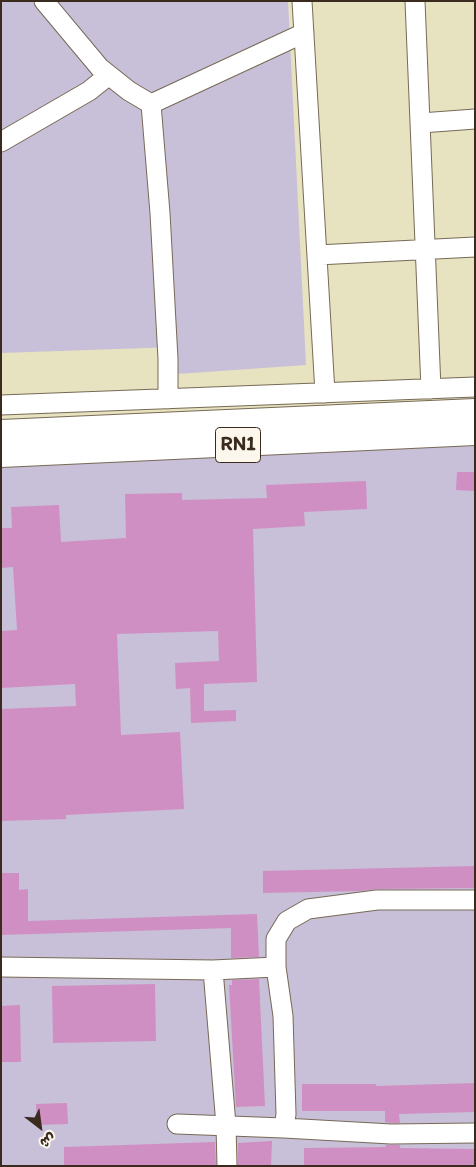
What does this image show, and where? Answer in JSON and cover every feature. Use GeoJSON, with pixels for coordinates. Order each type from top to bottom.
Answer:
{"type":"FeatureCollection","features":[{"type":"Feature","properties":{"kind":"main road","name":"RN1"},"geometry":{"type":"LineString","coordinates":[[1,432],[475,411]]}},
{"type":"Feature","properties":{"kind":"main road","name":"RN1"},"geometry":{"type":"LineString","coordinates":[[1,454],[475,433]]}},
{"type":"Feature","properties":{"kind":"street"},"geometry":{"type":"LineString","coordinates":[[44,1],[100,68],[129,91],[151,104]]}},
{"type":"Feature","properties":{"kind":"street"},"geometry":{"type":"LineString","coordinates":[[302,1],[309,139],[318,255],[324,393]]}},
{"type":"Feature","properties":{"kind":"street"},"geometry":{"type":"LineString","coordinates":[[414,1],[421,123],[431,389]]}},
{"type":"Feature","properties":{"kind":"street"},"geometry":{"type":"LineString","coordinates":[[151,104],[304,33]]}},
{"type":"Feature","properties":{"kind":"street"},"geometry":{"type":"LineString","coordinates":[[1,142],[89,91],[109,75]]}},
{"type":"Feature","properties":{"kind":"street"},"geometry":{"type":"LineString","coordinates":[[151,104],[161,233],[168,359],[168,400]]}},
{"type":"Feature","properties":{"kind":"street"},"geometry":{"type":"LineString","coordinates":[[421,123],[475,119]]}},
{"type":"Feature","properties":{"kind":"street"},"geometry":{"type":"LineString","coordinates":[[318,255],[475,247]]}},
{"type":"Feature","properties":{"kind":"street"},"geometry":{"type":"LineString","coordinates":[[1,405],[168,400],[475,386]]}},
{"type":"Feature","properties":{"kind":"street"},"geometry":{"type":"LineString","coordinates":[[284,1128],[286,1114],[283,1016],[276,967],[276,939],[287,921],[308,910],[377,900],[475,900]]}},
{"type":"Feature","properties":{"kind":"street"},"geometry":{"type":"LineString","coordinates":[[1,967],[212,970],[276,967]]}},
{"type":"Feature","properties":{"kind":"street"},"geometry":{"type":"LineString","coordinates":[[212,970],[226,1125],[227,1166]]}},
{"type":"Feature","properties":{"kind":"street"},"geometry":{"type":"LineString","coordinates":[[177,1124],[391,1134],[475,1133]]}},
{"type":"Feature","properties":{"kind":"shaded area"},"geometry":{"type":"Polygon","coordinates":[[[1,1],[288,1],[306,365],[177,374],[175,347],[1,353],[1,1]]]}},
{"type":"Feature","properties":{"kind":"shaded area"},"geometry":{"type":"Polygon","coordinates":[[[475,442],[475,1166],[1,1166],[1,467],[475,442]]]}},
{"type":"Feature","properties":{"kind":"building"},"geometry":{"type":"Polygon","coordinates":[[[457,472],[475,472],[475,491],[456,490],[457,472]]]}},
{"type":"Feature","properties":{"kind":"building"},"geometry":{"type":"Polygon","coordinates":[[[366,481],[367,509],[304,512],[305,526],[253,529],[257,682],[204,684],[204,711],[236,710],[236,721],[191,723],[190,688],[176,689],[175,663],[219,661],[218,631],[117,634],[121,735],[180,732],[184,809],[66,815],[66,819],[1,821],[1,709],[76,706],[75,684],[1,688],[1,631],[17,630],[13,567],[1,568],[1,528],[12,528],[11,507],[59,505],[61,542],[126,538],[125,494],[182,493],[182,500],[267,498],[266,485],[366,481]]]}},
{"type":"Feature","properties":{"kind":"building"},"geometry":{"type":"Polygon","coordinates":[[[475,866],[475,888],[263,893],[263,871],[475,866]]]}},
{"type":"Feature","properties":{"kind":"building"},"geometry":{"type":"Polygon","coordinates":[[[1,873],[19,873],[19,890],[28,889],[28,921],[257,914],[259,957],[231,958],[231,928],[1,935],[1,873]]]}},
{"type":"Feature","properties":{"kind":"building"},"geometry":{"type":"Polygon","coordinates":[[[259,979],[265,1106],[236,1107],[229,985],[232,985],[232,980],[259,979]]]}},
{"type":"Feature","properties":{"kind":"building"},"geometry":{"type":"Polygon","coordinates":[[[155,984],[156,1041],[53,1043],[52,986],[155,984]]]}},
{"type":"Feature","properties":{"kind":"building"},"geometry":{"type":"Polygon","coordinates":[[[20,1005],[21,1062],[1,1062],[1,1006],[20,1005]]]}},
{"type":"Feature","properties":{"kind":"building"},"geometry":{"type":"Polygon","coordinates":[[[475,1083],[475,1112],[399,1114],[400,1123],[391,1123],[385,1122],[385,1111],[302,1111],[302,1084],[376,1084],[376,1086],[475,1083]]]}},
{"type":"Feature","properties":{"kind":"building"},"geometry":{"type":"Polygon","coordinates":[[[67,1103],[68,1124],[37,1125],[36,1104],[67,1103]]]}},
{"type":"Feature","properties":{"kind":"building"},"geometry":{"type":"Polygon","coordinates":[[[272,1141],[271,1166],[238,1166],[238,1143],[272,1141]]]}},
{"type":"Feature","properties":{"kind":"building"},"geometry":{"type":"Polygon","coordinates":[[[215,1142],[216,1166],[64,1166],[64,1147],[215,1142]]]}},
{"type":"Feature","properties":{"kind":"building"},"geometry":{"type":"Polygon","coordinates":[[[385,1145],[400,1145],[400,1148],[475,1149],[475,1166],[304,1166],[304,1148],[386,1147],[385,1145]]]}}]}
